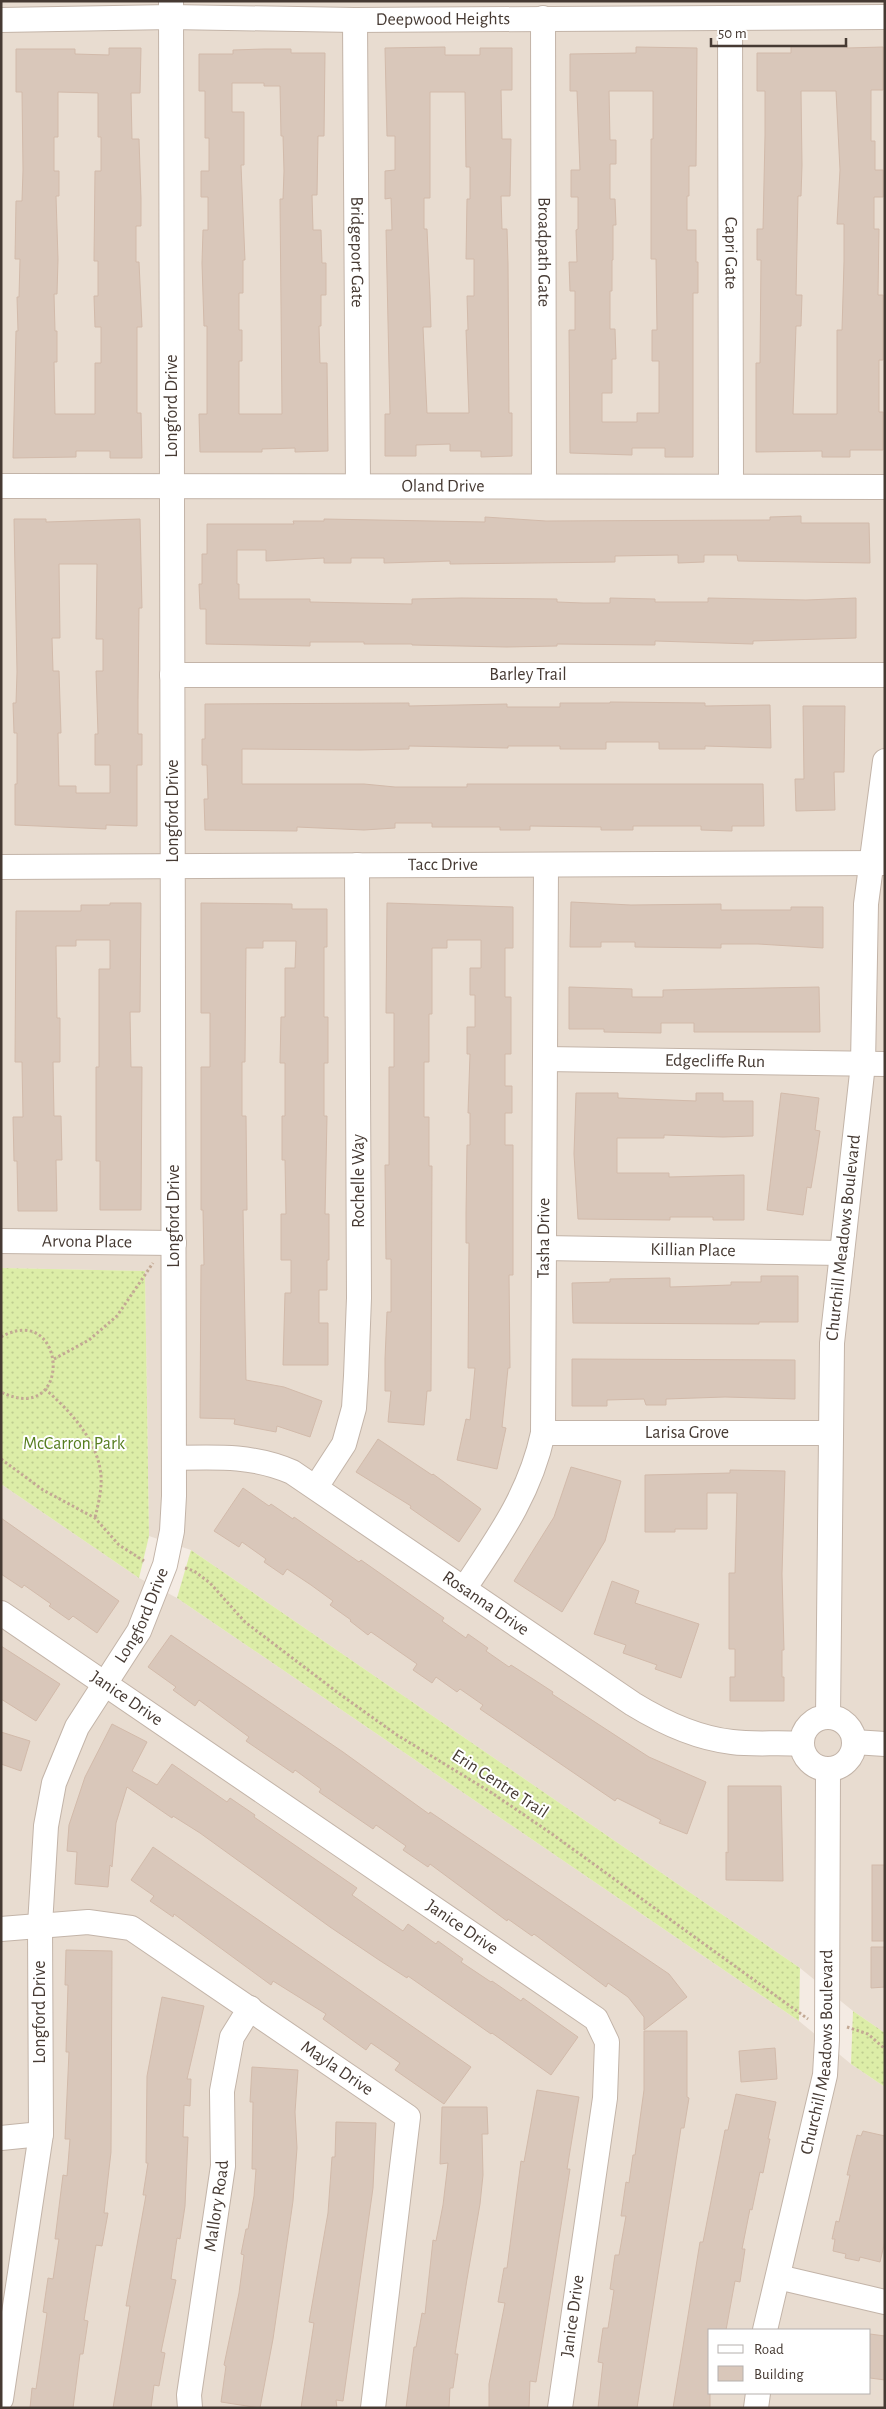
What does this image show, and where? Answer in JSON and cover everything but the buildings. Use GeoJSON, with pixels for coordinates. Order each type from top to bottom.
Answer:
{"type":"FeatureCollection","features":[{"type":"Feature","properties":{"kind":"street","name":"Deepwood Heights"},"geometry":{"type":"LineString","coordinates":[[1,20],[171,9],[355,20],[885,17]]}},
{"type":"Feature","properties":{"kind":"street","name":"Longford Drive"},"geometry":{"type":"LineString","coordinates":[[1,2399],[41,2134],[40,1925],[46,1826],[54,1784],[77,1727],[139,1631],[165,1565],[172,1531],[174,1243],[171,9]]}},
{"type":"Feature","properties":{"kind":"street","name":"Broadpath Gate"},"geometry":{"type":"LineString","coordinates":[[543,18],[544,486]]}},
{"type":"Feature","properties":{"kind":"street","name":"Capri Gate"},"geometry":{"type":"LineString","coordinates":[[730,19],[731,486]]}},
{"type":"Feature","properties":{"kind":"street","name":"Bridgeport Gate"},"geometry":{"type":"LineString","coordinates":[[355,20],[358,486]]}},
{"type":"Feature","properties":{"kind":"street","name":"Oland Drive"},"geometry":{"type":"LineString","coordinates":[[1,486],[885,486]]}},
{"type":"Feature","properties":{"kind":"street","name":"Barley Trail"},"geometry":{"type":"LineString","coordinates":[[172,675],[885,676]]}},
{"type":"Feature","properties":{"kind":"street","name":"Churchill Meadows Boulevard"},"geometry":{"type":"LineString","coordinates":[[828,1717],[832,1342],[842,1253],[874,1064],[866,904],[879,863],[885,761]]}},
{"type":"Feature","properties":{"kind":"street","name":"Tacc Drive"},"geometry":{"type":"LineString","coordinates":[[1,867],[879,863]]}},
{"type":"Feature","properties":{"kind":"street","name":"Rochelle Way"},"geometry":{"type":"LineString","coordinates":[[316,1487],[344,1444],[354,1408],[359,1298],[357,865]]}},
{"type":"Feature","properties":{"kind":"street","name":"Tasha Drive"},"geometry":{"type":"LineString","coordinates":[[464,1589],[513,1515],[534,1466],[543,1433],[546,866]]}},
{"type":"Feature","properties":{"kind":"street","name":"Edgecliffe Run"},"geometry":{"type":"LineString","coordinates":[[545,1059],[874,1064]]}},
{"type":"Feature","properties":{"kind":"street","name":"Arvona Place"},"geometry":{"type":"LineString","coordinates":[[1,1241],[174,1243]]}},
{"type":"Feature","properties":{"kind":"street","name":"Killian Place"},"geometry":{"type":"LineString","coordinates":[[544,1248],[842,1253]]}},
{"type":"Feature","properties":{"kind":"street","name":"Larisa Grove"},"geometry":{"type":"LineString","coordinates":[[543,1433],[831,1433]]}},
{"type":"Feature","properties":{"kind":"street","name":"Rosanna Drive"},"geometry":{"type":"LineString","coordinates":[[174,1458],[232,1457],[258,1460],[292,1472],[633,1704],[673,1726],[695,1734],[732,1742],[801,1744]]}},
{"type":"Feature","properties":{"kind":"street","name":"Janice Drive"},"geometry":{"type":"LineString","coordinates":[[1,1613],[596,2019],[607,2042],[605,2098],[560,2408]]}},
{"type":"Feature","properties":{"kind":"street"},"geometry":{"type":"LineString","coordinates":[[828,1717],[838,1719],[846,1724],[852,1733],[854,1742],[849,1758],[843,1764],[828,1769],[818,1768],[810,1762],[804,1754],[801,1744],[802,1737],[814,1720],[828,1717]]}},
{"type":"Feature","properties":{"kind":"street"},"geometry":{"type":"LineString","coordinates":[[854,1742],[885,1744]]}},
{"type":"Feature","properties":{"kind":"street","name":"Churchill Meadows Boulevard"},"geometry":{"type":"LineString","coordinates":[[765,2329],[825,2076],[827,2040],[828,1769]]}},
{"type":"Feature","properties":{"kind":"street","name":"Mayla Drive"},"geometry":{"type":"LineString","coordinates":[[1,1929],[88,1922],[131,1928],[408,2117],[373,2408]]}},
{"type":"Feature","properties":{"kind":"street","name":"Mallory Road"},"geometry":{"type":"LineString","coordinates":[[190,2408],[189,2395],[223,2166],[222,2091],[232,2037],[250,2008]]}},
{"type":"Feature","properties":{"kind":"street"},"geometry":{"type":"LineString","coordinates":[[1,2138],[41,2134]]}},
{"type":"Feature","properties":{"kind":"street"},"geometry":{"type":"LineString","coordinates":[[778,2277],[885,2302]]}},
{"type":"Feature","properties":{"kind":"street"},"geometry":{"type":"LineString","coordinates":[[756,2408],[758,2394]]}},
{"type":"Feature","properties":{"kind":"street"},"geometry":{"type":"LineString","coordinates":[[1,2403],[2,2408]]}},
{"type":"Feature","properties":{"kind":"path"},"geometry":{"type":"LineString","coordinates":[[54,1359],[89,1340],[117,1316],[154,1263]]}},
{"type":"Feature","properties":{"kind":"path"},"geometry":{"type":"LineString","coordinates":[[1,1392],[12,1398],[24,1399],[35,1396],[45,1389],[52,1380],[55,1368],[52,1350],[44,1340],[34,1334],[23,1331],[2,1335]]}},
{"type":"Feature","properties":{"kind":"path"},"geometry":{"type":"LineString","coordinates":[[45,1389],[73,1415],[83,1429],[98,1462],[101,1476],[95,1518]]}},
{"type":"Feature","properties":{"kind":"path"},"geometry":{"type":"LineString","coordinates":[[1,1459],[43,1490],[95,1518],[124,1548],[138,1558],[150,1562]]}},
{"type":"Feature","properties":{"kind":"path","name":"Erin Centre Trail"},"geometry":{"type":"LineString","coordinates":[[181,1568],[194,1571],[210,1583],[245,1622],[341,1696],[397,1735],[492,1793],[552,1834],[814,2023]]}},
{"type":"Feature","properties":{"kind":"path"},"geometry":{"type":"LineString","coordinates":[[840,2027],[851,2027],[868,2034],[885,2049]]}},
{"type":"Feature","properties":{"kind":"shaded area"},"geometry":{"type":"Polygon","coordinates":[[[1,1],[885,1],[885,2033],[853,2011],[800,1968],[191,1550],[149,1536],[145,1271],[1,1268],[1,1]]]}},
{"type":"Feature","properties":{"kind":"shaded area"},"geometry":{"type":"Polygon","coordinates":[[[1,1484],[139,1578],[177,1598],[799,2021],[851,2064],[885,2087],[885,2408],[1,2408],[1,1484]]]}},
{"type":"Feature","properties":{"kind":"green space","name":"McCarron Park"},"geometry":{"type":"Polygon","coordinates":[[[1,1268],[145,1271],[149,1536],[139,1578],[1,1484],[1,1268]]]}},
{"type":"Feature","properties":{"kind":"green space"},"geometry":{"type":"Polygon","coordinates":[[[191,1550],[800,1968],[799,2021],[177,1598],[191,1550]]]}},
{"type":"Feature","properties":{"kind":"green space"},"geometry":{"type":"Polygon","coordinates":[[[853,2011],[885,2033],[885,2087],[851,2064],[853,2011]]]}}]}
